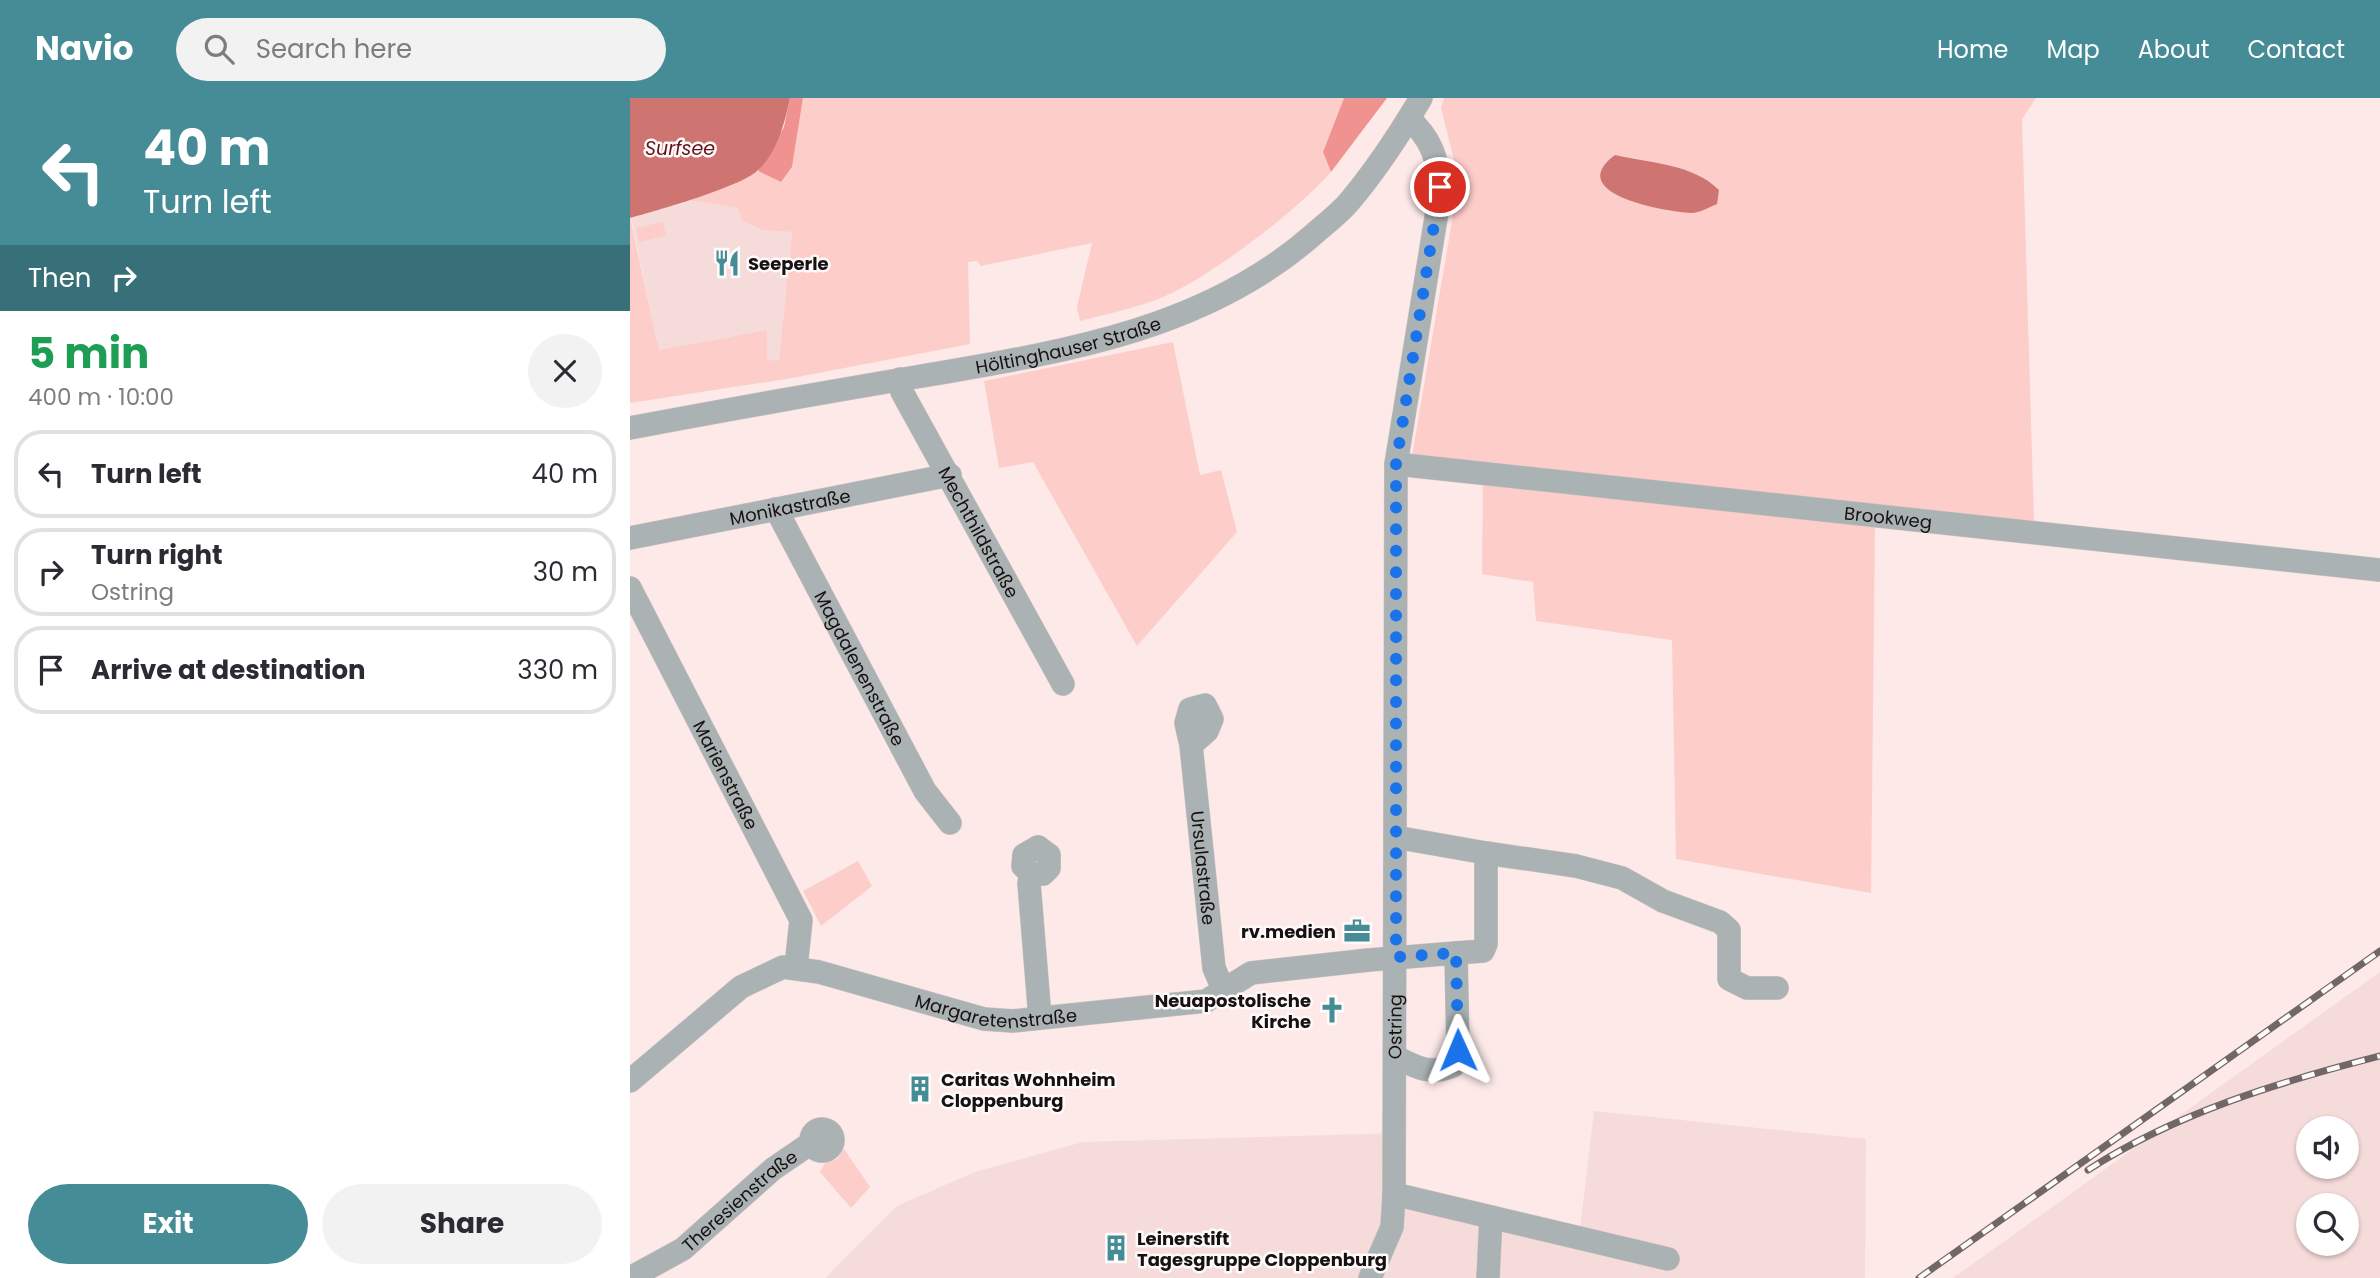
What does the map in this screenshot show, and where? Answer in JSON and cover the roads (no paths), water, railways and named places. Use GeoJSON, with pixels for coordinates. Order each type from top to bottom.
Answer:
{"type":"FeatureCollection","features":[{"type":"Feature","properties":{"kind":"street","name":"Höltinghauser Straße"},"geometry":{"type":"LineString","coordinates":[[630,429],[1017,359],[1112,338],[1164,322],[1215,301],[1288,257],[1347,204],[1409,119],[1421,98]]}},
{"type":"Feature","properties":{"kind":"street","name":"Ostring"},"geometry":{"type":"LineString","coordinates":[[1370,1278],[1392,1227],[1394,1194],[1396,464],[1440,187],[1437,159],[1424,132],[1409,119]]}},
{"type":"Feature","properties":{"kind":"street","name":"Mechthildstraße"},"geometry":{"type":"LineString","coordinates":[[900,379],[902,391],[1063,684]]}},
{"type":"Feature","properties":{"kind":"street","name":"Brookweg"},"geometry":{"type":"LineString","coordinates":[[1396,464],[2380,570]]}},
{"type":"Feature","properties":{"kind":"street","name":"Monikastraße"},"geometry":{"type":"LineString","coordinates":[[630,538],[950,475]]}},
{"type":"Feature","properties":{"kind":"street","name":"Magdalenenstraße"},"geometry":{"type":"LineString","coordinates":[[776,509],[925,791],[950,823]]}},
{"type":"Feature","properties":{"kind":"street","name":"Marienstraße"},"geometry":{"type":"LineString","coordinates":[[630,588],[801,920],[796,967]]}},
{"type":"Feature","properties":{"kind":"street","name":"Ursulastraße"},"geometry":{"type":"LineString","coordinates":[[1191,745],[1214,968],[1223,989]]}},
{"type":"Feature","properties":{"kind":"street"},"geometry":{"type":"LineString","coordinates":[[1395,837],[1576,866],[1622,878],[1663,901],[1720,922],[1729,930],[1729,979],[1747,988],[1777,988]]}},
{"type":"Feature","properties":{"kind":"street"},"geometry":{"type":"LineString","coordinates":[[1039,841],[1024,855],[1023,866],[1031,874],[1029,883],[1040,1018]]}},
{"type":"Feature","properties":{"kind":"street","name":"Margaretenstraße"},"geometry":{"type":"LineString","coordinates":[[796,967],[984,1019],[1040,1018],[1206,1001],[1251,974],[1396,957],[1483,951],[1486,944],[1486,853]]}},
{"type":"Feature","properties":{"kind":"street"},"geometry":{"type":"LineString","coordinates":[[1396,1057],[1422,1070],[1437,1072],[1452,1066],[1458,1050],[1456,953]]}},
{"type":"Feature","properties":{"kind":"street"},"geometry":{"type":"LineString","coordinates":[[630,1081],[741,987],[783,967],[796,967]]}},
{"type":"Feature","properties":{"kind":"street","name":"Theresienstraße"},"geometry":{"type":"LineString","coordinates":[[630,1278],[683,1249],[774,1169],[811,1143]]}},
{"type":"Feature","properties":{"kind":"street"},"geometry":{"type":"LineString","coordinates":[[1394,1194],[1668,1259]]}},
{"type":"Feature","properties":{"kind":"street"},"geometry":{"type":"LineString","coordinates":[[1488,1278],[1491,1217]]}},
{"type":"Feature","properties":{"kind":"water","name":"Surfsee"},"geometry":{"type":"Polygon","coordinates":[[[630,98],[790,98],[775,147],[757,171],[716,191],[630,218],[630,98]]]}},
{"type":"Feature","properties":{"kind":"water"},"geometry":{"type":"Polygon","coordinates":[[[1615,155],[1670,166],[1697,175],[1719,190],[1717,204],[1691,213],[1662,209],[1624,198],[1609,190],[1601,180],[1602,169],[1615,155]]]}},
{"type":"Feature","properties":{"kind":"railway"},"geometry":{"type":"LineString","coordinates":[[1919,1278],[2380,951]]}},
{"type":"Feature","properties":{"kind":"railway"},"geometry":{"type":"LineString","coordinates":[[2088,1170],[2157,1132],[2229,1101],[2380,1056]]}},
{"type":"Feature","properties":{"kind":"place","name":"Seeperle"},"geometry":{"type":"Point","coordinates":[727,263]}},
{"type":"Feature","properties":{"kind":"place","name":"rv.medien"},"geometry":{"type":"Point","coordinates":[1357,931]}},
{"type":"Feature","properties":{"kind":"place","name":"Neuapostolische Kirche"},"geometry":{"type":"Point","coordinates":[1332,1010]}},
{"type":"Feature","properties":{"kind":"place","name":"Caritas Wohnheim Cloppenburg"},"geometry":{"type":"Point","coordinates":[920,1089]}},
{"type":"Feature","properties":{"kind":"place","name":"Leinerstift Tagesgruppe Cloppenburg"},"geometry":{"type":"Point","coordinates":[1116,1248]}}]}
